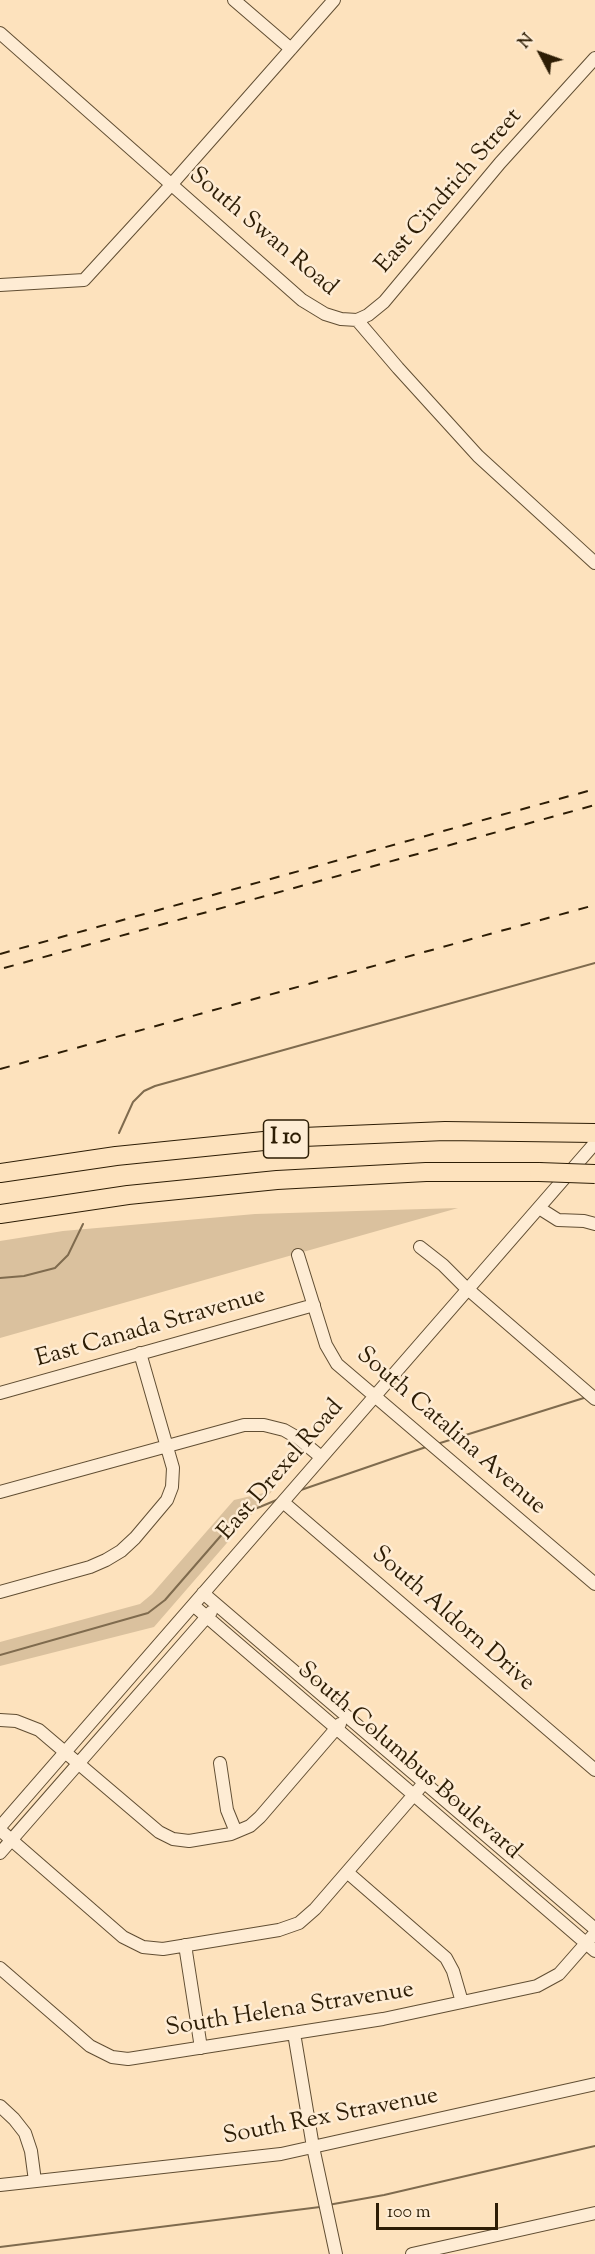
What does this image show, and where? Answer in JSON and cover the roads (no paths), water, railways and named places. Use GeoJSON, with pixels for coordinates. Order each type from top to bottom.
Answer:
{"type":"FeatureCollection","features":[{"type":"Feature","properties":{"kind":"highway","name":"I 10"},"geometry":{"type":"LineString","coordinates":[[0,1173],[126,1154],[293,1138],[423,1132],[595,1133]]}},
{"type":"Feature","properties":{"kind":"highway","name":"I 10"},"geometry":{"type":"LineString","coordinates":[[0,1215],[128,1195],[265,1180],[416,1173],[595,1174]]}},
{"type":"Feature","properties":{"kind":"street"},"geometry":{"type":"LineString","coordinates":[[234,0],[291,49]]}},
{"type":"Feature","properties":{"kind":"street"},"geometry":{"type":"LineString","coordinates":[[0,285],[84,280],[334,0]]}},
{"type":"Feature","properties":{"kind":"street","name":"South Swan Road"},"geometry":{"type":"LineString","coordinates":[[0,33],[311,306],[333,317],[357,320],[398,369],[478,456],[595,563]]}},
{"type":"Feature","properties":{"kind":"street","name":"East Cindrich Street"},"geometry":{"type":"LineString","coordinates":[[357,320],[368,315],[384,302],[500,163],[595,58]]}},
{"type":"Feature","properties":{"kind":"street","name":"East Drexel Road"},"geometry":{"type":"LineString","coordinates":[[0,1828],[595,1143]]}},
{"type":"Feature","properties":{"kind":"street"},"geometry":{"type":"LineString","coordinates":[[538,1208],[558,1220],[584,1221],[595,1224]]}},
{"type":"Feature","properties":{"kind":"street"},"geometry":{"type":"LineString","coordinates":[[420,1247],[595,1399]]}},
{"type":"Feature","properties":{"kind":"street","name":"South Catalina Avenue"},"geometry":{"type":"LineString","coordinates":[[298,1255],[332,1358],[595,1584]]}},
{"type":"Feature","properties":{"kind":"street","name":"East Canada Stravenue"},"geometry":{"type":"LineString","coordinates":[[0,1392],[314,1305]]}},
{"type":"Feature","properties":{"kind":"street"},"geometry":{"type":"LineString","coordinates":[[0,1592],[98,1564],[128,1545],[160,1510],[172,1490],[173,1472],[167,1446],[140,1353]]}},
{"type":"Feature","properties":{"kind":"street"},"geometry":{"type":"LineString","coordinates":[[0,1492],[244,1425],[264,1425],[291,1434],[321,1457]]}},
{"type":"Feature","properties":{"kind":"street","name":"South Aldorn Drive"},"geometry":{"type":"LineString","coordinates":[[283,1502],[595,1770]]}},
{"type":"Feature","properties":{"kind":"street","name":"South Columbus Boulevard"},"geometry":{"type":"LineString","coordinates":[[203,1593],[595,1931]]}},
{"type":"Feature","properties":{"kind":"street","name":"South Columbus Boulevard"},"geometry":{"type":"LineString","coordinates":[[193,1605],[591,1947]]}},
{"type":"Feature","properties":{"kind":"street"},"geometry":{"type":"LineString","coordinates":[[0,1853],[218,1606]]}},
{"type":"Feature","properties":{"kind":"street"},"geometry":{"type":"LineString","coordinates":[[0,1720],[16,1721],[32,1726],[152,1827],[166,1836],[189,1841],[236,1832],[250,1826],[346,1716]]}},
{"type":"Feature","properties":{"kind":"street"},"geometry":{"type":"LineString","coordinates":[[220,1763],[227,1810],[236,1832]]}},
{"type":"Feature","properties":{"kind":"street"},"geometry":{"type":"LineString","coordinates":[[0,1828],[129,1942],[156,1949],[292,1926],[313,1912],[424,1783]]}},
{"type":"Feature","properties":{"kind":"street"},"geometry":{"type":"LineString","coordinates":[[347,1872],[446,1958],[453,1971],[462,2002]]}},
{"type":"Feature","properties":{"kind":"street","name":"South Helena Stravenue"},"geometry":{"type":"LineString","coordinates":[[0,1968],[90,2046],[103,2055],[128,2059],[383,2019],[544,1983],[591,1947],[595,1931]]}},
{"type":"Feature","properties":{"kind":"street"},"geometry":{"type":"LineString","coordinates":[[184,1945],[201,2048]]}},
{"type":"Feature","properties":{"kind":"street"},"geometry":{"type":"LineString","coordinates":[[294,2033],[313,2148],[336,2254]]}},
{"type":"Feature","properties":{"kind":"street","name":"South Rex Stravenue"},"geometry":{"type":"LineString","coordinates":[[0,2185],[281,2154],[595,2084]]}},
{"type":"Feature","properties":{"kind":"street"},"geometry":{"type":"LineString","coordinates":[[0,2106],[26,2133],[31,2151],[34,2181]]}},
{"type":"Feature","properties":{"kind":"street"},"geometry":{"type":"LineString","coordinates":[[418,2249],[588,2212]]}},
{"type":"Feature","properties":{"kind":"waterway"},"geometry":{"type":"LineString","coordinates":[[119,1133],[133,1102],[144,1091],[155,1086],[595,963]]}},
{"type":"Feature","properties":{"kind":"waterway"},"geometry":{"type":"LineString","coordinates":[[0,1278],[24,1276],[55,1268],[68,1255],[83,1224]]}},
{"type":"Feature","properties":{"kind":"waterway"},"geometry":{"type":"LineString","coordinates":[[437,1444],[587,1397]]}},
{"type":"Feature","properties":{"kind":"waterway"},"geometry":{"type":"LineString","coordinates":[[298,1491],[426,1447]]}},
{"type":"Feature","properties":{"kind":"waterway"},"geometry":{"type":"LineString","coordinates":[[0,1655],[148,1613],[165,1600],[238,1516],[279,1499]]}},
{"type":"Feature","properties":{"kind":"waterway"},"geometry":{"type":"LineString","coordinates":[[328,2205],[384,2195],[595,2146]]}},
{"type":"Feature","properties":{"kind":"waterway"},"geometry":{"type":"LineString","coordinates":[[0,2247],[320,2207]]}},
{"type":"Feature","properties":{"kind":"railway"},"geometry":{"type":"LineString","coordinates":[[0,954],[595,789]]}},
{"type":"Feature","properties":{"kind":"railway"},"geometry":{"type":"LineString","coordinates":[[4,968],[595,805]]}},
{"type":"Feature","properties":{"kind":"railway"},"geometry":{"type":"LineString","coordinates":[[0,1069],[595,905]]}}]}
